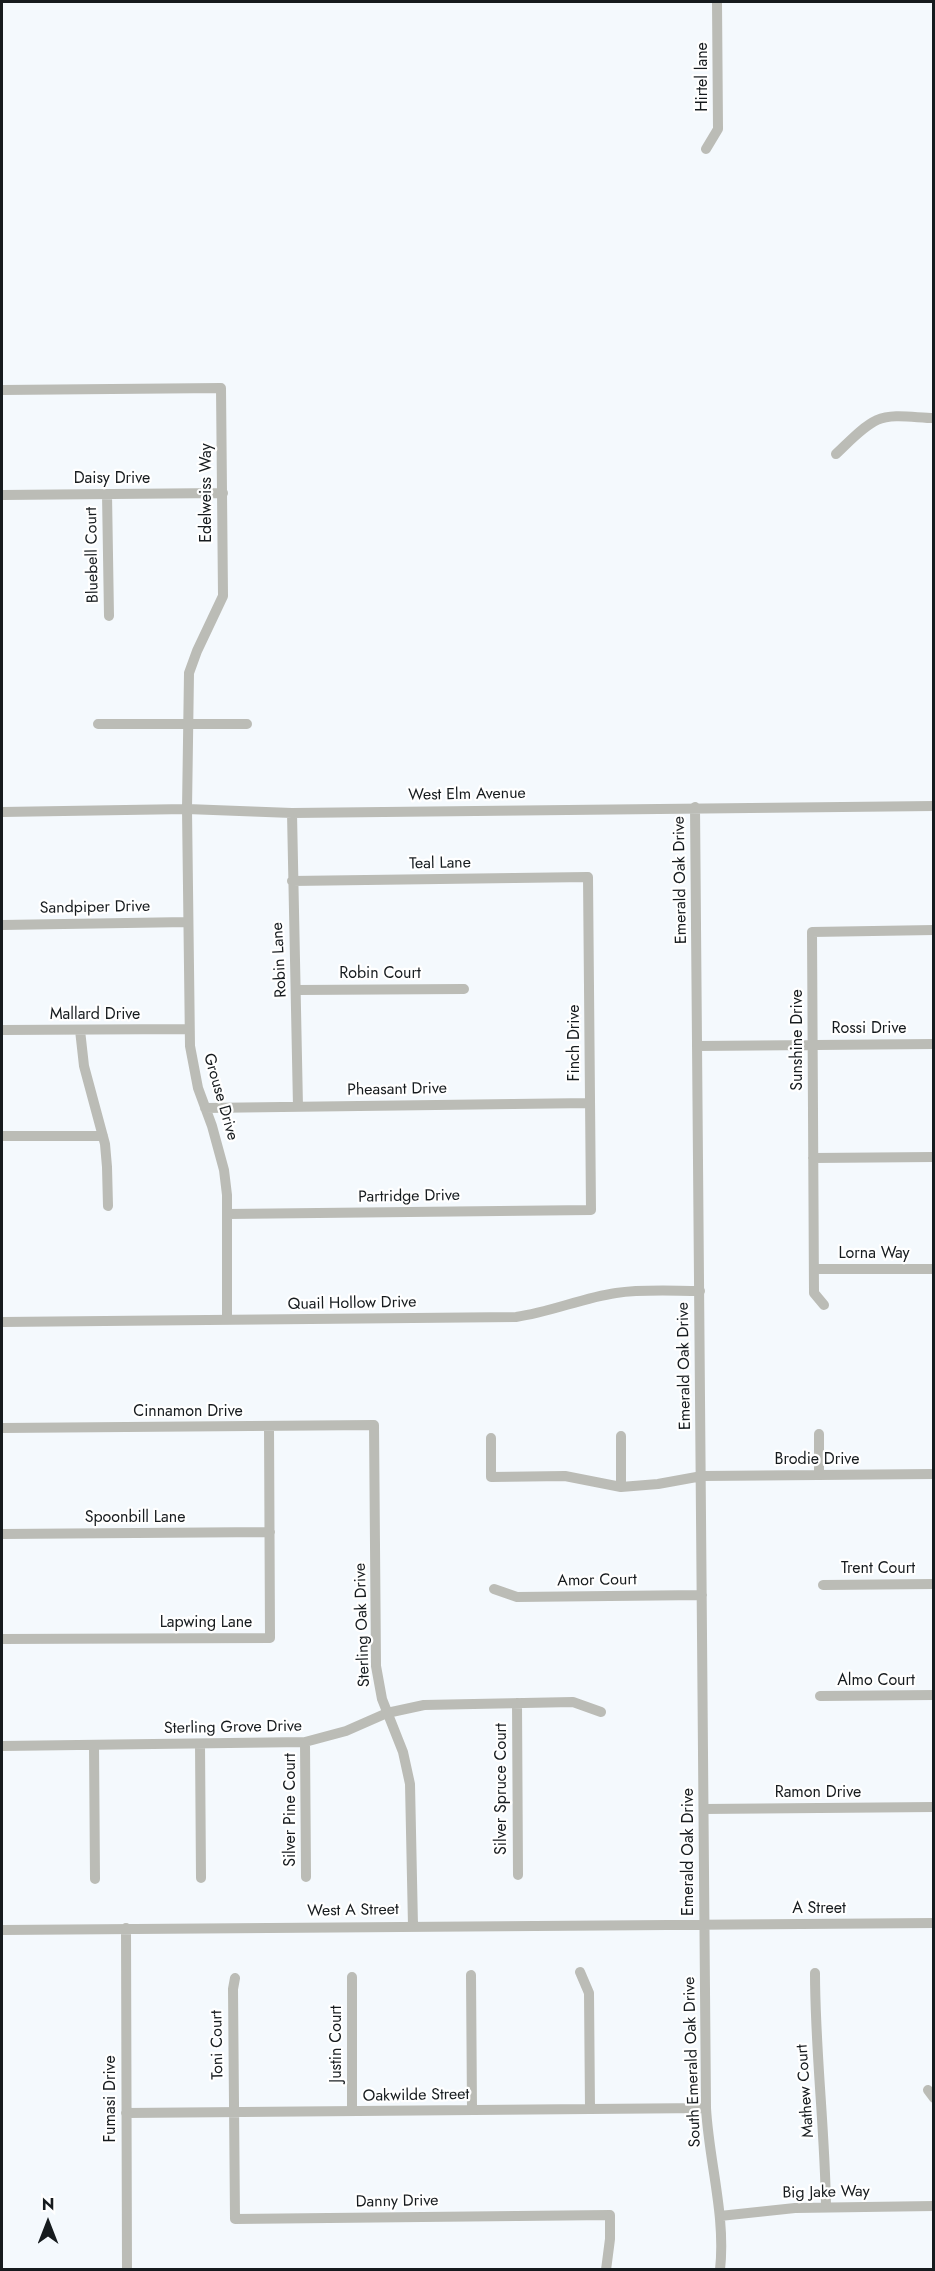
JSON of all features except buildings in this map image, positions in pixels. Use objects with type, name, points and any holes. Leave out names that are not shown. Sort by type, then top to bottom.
[{"type":"street","name":"Hirtel lane","points":[[706,149],[718,129],[717,2]]},
{"type":"street","name":"Edelweiss Way","points":[[2,390],[221,388],[223,596],[189,673],[187,809]]},
{"type":"street","points":[[836,454],[878,419],[887,417],[933,418]]},
{"type":"street","name":"Daisy Drive","points":[[2,495],[223,493]]},
{"type":"street","name":"Bluebell Court","points":[[107,494],[109,616]]},
{"type":"street","points":[[98,724],[247,724]]},
{"type":"street","name":"West Elm Avenue","points":[[2,812],[187,809],[292,813],[933,806]]},
{"type":"street","name":"Emerald Oak Drive","points":[[695,807],[705,1924]]},
{"type":"street","name":"Grouse Drive","points":[[187,809],[189,1029],[193,1065],[219,1146],[224,1170],[227,1214],[227,1320]]},
{"type":"street","name":"Robin Lane","points":[[292,813],[298,1107]]},
{"type":"street","name":"Teal Lane","points":[[292,881],[588,877]]},
{"type":"street","name":"Finch Drive","points":[[588,877],[591,1209]]},
{"type":"street","name":"Sandpiper Drive","points":[[2,925],[188,922]]},
{"type":"street","name":"Sunshine Drive","points":[[824,1305],[814,1293],[812,932],[933,930]]},
{"type":"street","name":"Robin Court","points":[[297,990],[464,989]]},
{"type":"street","name":"Mallard Drive","points":[[2,1030],[189,1029]]},
{"type":"street","points":[[80,1030],[84,1066],[103,1136],[108,1206]]},
{"type":"street","name":"Rossi Drive","points":[[697,1046],[933,1044]]},
{"type":"street","name":"Pheasant Drive","points":[[205,1108],[590,1103]]},
{"type":"street","points":[[2,1136],[103,1136]]},
{"type":"street","points":[[813,1158],[933,1157]]},
{"type":"street","name":"Partridge Drive","points":[[227,1214],[591,1209]]},
{"type":"street","name":"Lorna Way","points":[[814,1269],[933,1269]]},
{"type":"street","name":"Quail Hollow Drive","points":[[2,1322],[516,1317],[557,1309],[615,1293],[700,1291]]},
{"type":"street","name":"Cinnamon Drive","points":[[2,1428],[374,1425]]},
{"type":"street","name":"Sterling Oak Drive","points":[[374,1425],[376,1666],[378,1683],[403,1752],[410,1784],[413,1926]]},
{"type":"street","name":"Lapwing Lane","points":[[2,1640],[270,1638],[269,1426]]},
{"type":"street","points":[[819,1434],[819,1475]]},
{"type":"street","points":[[621,1436],[621,1487]]},
{"type":"street","name":"Brodie Drive","points":[[491,1438],[491,1477],[565,1476],[621,1487],[658,1484],[702,1476],[933,1474]]},
{"type":"street","name":"Spoonbill Lane","points":[[2,1534],[270,1532]]},
{"type":"street","name":"Trent Court","points":[[823,1585],[933,1584]]},
{"type":"street","name":"Amor Court","points":[[494,1589],[517,1597],[702,1594]]},
{"type":"street","name":"Almo Court","points":[[820,1696],[933,1695]]},
{"type":"street","name":"Sterling Grove Drive","points":[[2,1746],[305,1742],[346,1731],[387,1713],[424,1705],[573,1702],[601,1712]]},
{"type":"street","name":"Silver Spruce Court","points":[[517,1703],[518,1875]]},
{"type":"street","name":"Silver Pine Court","points":[[305,1742],[306,1877]]},
{"type":"street","points":[[200,1744],[201,1878]]},
{"type":"street","points":[[94,1745],[95,1879]]},
{"type":"street","name":"Ramon Drive","points":[[704,1809],[933,1807]]},
{"type":"street","name":"A Street","points":[[705,1924],[933,1923]]},
{"type":"street","name":"West A Street","points":[[2,1930],[705,1924]]},
{"type":"street","name":"South Emerald Oak Drive","points":[[705,1924],[707,2137],[722,2236],[720,2270]]},
{"type":"street","name":"Fumasi Drive","points":[[126,1928],[127,2270]]},
{"type":"street","points":[[580,1972],[589,1993],[590,2109]]},
{"type":"street","name":"Mathew Court","points":[[815,1973],[825,2143],[826,2207]]},
{"type":"street","points":[[471,1975],[472,2110]]},
{"type":"street","name":"Justin Court","points":[[352,1977],[352,2111]]},
{"type":"street","name":"Toni Court","points":[[234,2112],[233,1989],[235,1978]]},
{"type":"street","name":"Oakwilde Street","points":[[126,2113],[706,2108]]},
{"type":"street","name":"Danny Drive","points":[[234,2112],[235,2219],[610,2215],[606,2270]]},
{"type":"street","name":"Big Jake Way","points":[[720,2216],[761,2210],[933,2206]]}]
